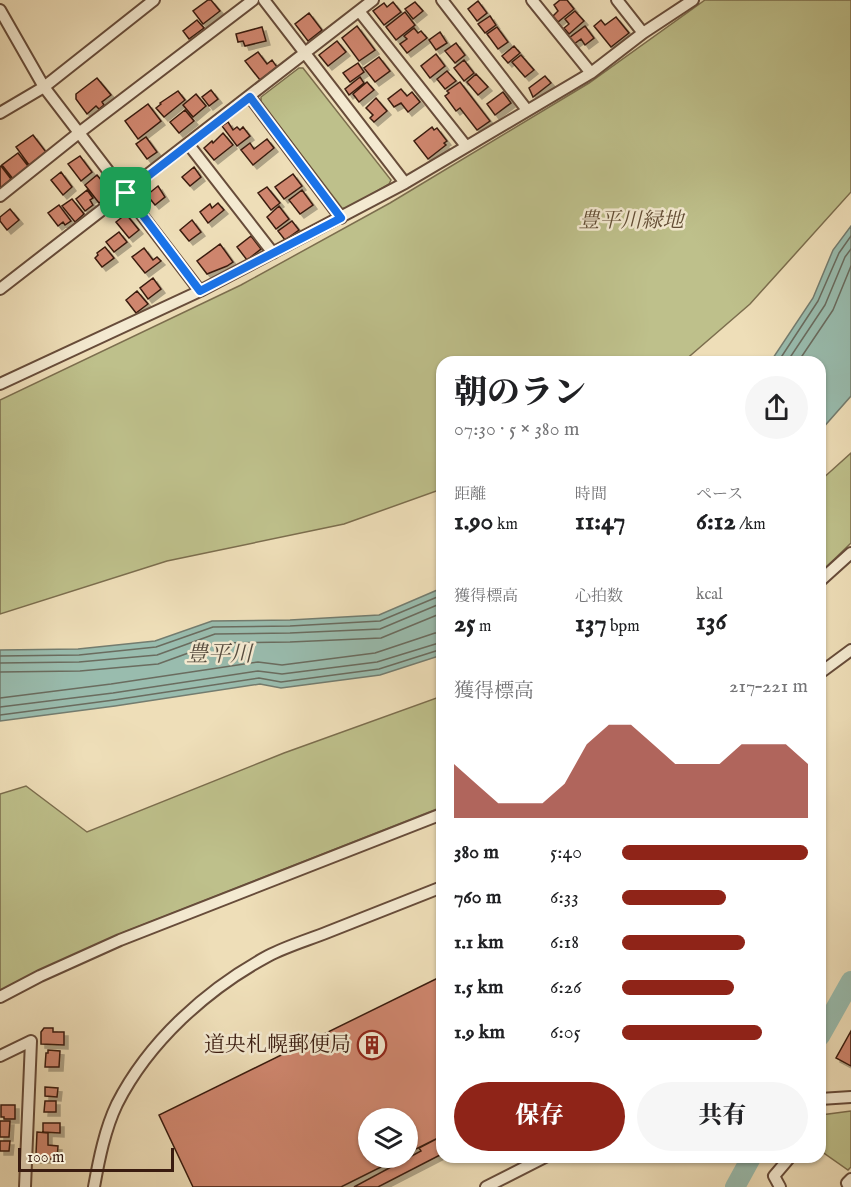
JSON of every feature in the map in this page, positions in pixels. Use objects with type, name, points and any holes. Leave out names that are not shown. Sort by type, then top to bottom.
[{"type":"street","points":[[0,113],[44,87],[154,0]]},
{"type":"street","points":[[0,196],[253,0]]},
{"type":"street","points":[[264,0],[405,183]]},
{"type":"street","points":[[0,290],[373,0]]},
{"type":"street","points":[[442,0],[527,110]]},
{"type":"street","points":[[532,0],[591,73]]},
{"type":"street","points":[[617,0],[643,33]]},
{"type":"street","points":[[0,384],[200,291],[405,183],[591,73],[643,33],[693,0]]},
{"type":"street","points":[[0,10],[44,87],[200,291]]},
{"type":"street","points":[[359,11],[466,146]]},
{"type":"street","points":[[250,97],[341,218]]},
{"type":"street","points":[[189,145],[273,253]]},
{"type":"street","points":[[826,576],[851,553]]},
{"type":"street","points":[[826,669],[851,650]]},
{"type":"street","points":[[0,997],[40,976],[120,940],[436,816]]},
{"type":"street","points":[[94,1187],[104,1140],[117,1104],[141,1065],[201,1001],[234,976],[271,954],[436,889]]},
{"type":"street","points":[[0,1056],[31,1041],[25,1187]]},
{"type":"street","points":[[826,1099],[851,1097]]},
{"type":"street","points":[[486,1187],[533,1163]]},
{"type":"street","points":[[780,1187],[774,1176],[785,1163]]},
{"type":"street","points":[[849,1187],[847,1183],[851,1179]]},
{"type":"green space","name":"豊平川緑地","points":[[705,0],[851,0],[851,192],[750,304],[690,356],[436,356],[436,491],[344,524],[167,561],[0,614],[0,400],[241,285],[390,203],[589,83]]},
{"type":"green space","points":[[299,68],[303,68],[391,180],[389,184],[347,209],[342,208],[261,102],[261,97]]},
{"type":"green space","points":[[851,453],[851,543],[826,567],[826,476]]},
{"type":"green space","points":[[436,698],[436,809],[122,933],[0,991],[0,794],[26,786],[87,832],[284,753]]},
{"type":"green space","points":[[851,1111],[851,1167],[848,1170],[826,1155],[826,1114]]},
{"type":"water","points":[[851,226],[851,396],[826,424],[826,356],[774,356],[813,298],[833,250]]},
{"type":"water","name":"豊平川","points":[[436,591],[436,657],[380,675],[281,688],[260,684],[0,721],[0,650],[78,649],[155,641],[212,621],[290,620],[379,615]]},
{"type":"building","points":[[211,0],[220,11],[203,24],[193,11]]},
{"type":"building","points":[[560,0],[567,0],[574,9],[558,22],[553,16],[558,11],[554,5]]},
{"type":"building","points":[[478,1],[487,13],[477,21],[468,9]]},
{"type":"building","points":[[393,2],[401,12],[384,25],[373,11],[384,3],[387,7]]},
{"type":"building","points":[[415,2],[423,11],[413,19],[405,9]]},
{"type":"building","points":[[575,11],[584,21],[569,34],[564,28],[569,24],[565,19]]},
{"type":"building","points":[[405,12],[415,25],[396,40],[386,27]]},
{"type":"building","points":[[309,13],[322,30],[308,41],[295,24]]},
{"type":"building","points":[[490,16],[496,25],[485,33],[478,24]]},
{"type":"building","points":[[616,17],[629,33],[611,47],[594,26],[601,20],[605,25]]},
{"type":"building","points":[[197,20],[204,28],[189,39],[183,31]]},
{"type":"building","points":[[357,26],[375,50],[359,61],[342,38]]},
{"type":"building","points":[[585,26],[594,38],[585,45],[581,39],[574,44],[569,38]]},
{"type":"building","points":[[262,27],[266,41],[245,46],[243,41],[238,42],[236,34]]},
{"type":"building","points":[[497,27],[508,42],[498,49],[487,34]]},
{"type":"building","points":[[414,28],[418,33],[421,31],[427,38],[407,53],[400,44],[407,39],[404,36]]},
{"type":"building","points":[[440,32],[447,43],[436,50],[429,40]]},
{"type":"building","points":[[337,41],[346,52],[328,66],[319,55]]},
{"type":"building","points":[[456,43],[465,55],[455,63],[445,51]]},
{"type":"building","points":[[514,46],[520,53],[508,63],[502,56]]},
{"type":"building","points":[[258,52],[267,64],[272,60],[277,67],[260,80],[245,61]]},
{"type":"building","points":[[436,54],[445,66],[430,78],[421,66]]},
{"type":"building","points":[[521,55],[534,70],[525,77],[512,62]]},
{"type":"building","points":[[379,57],[390,71],[375,82],[364,68]]},
{"type":"building","points":[[464,60],[474,73],[464,81],[454,68]]},
{"type":"building","points":[[358,63],[364,72],[350,82],[343,73]]},
{"type":"building","points":[[447,71],[456,81],[445,89],[437,79]]},
{"type":"building","points":[[476,74],[488,87],[478,95],[467,82]]},
{"type":"building","points":[[545,76],[551,83],[533,97],[529,88]]},
{"type":"building","points":[[360,77],[364,83],[349,95],[345,89]]},
{"type":"building","points":[[97,78],[111,95],[102,102],[104,105],[99,109],[96,106],[87,114],[76,99],[76,94]]},
{"type":"building","points":[[367,82],[374,90],[359,102],[353,94]]},
{"type":"building","points":[[460,82],[490,121],[477,130],[460,108],[456,111],[445,96],[449,93],[447,91]]},
{"type":"building","points":[[401,89],[407,96],[412,92],[420,102],[408,112],[401,103],[394,107],[388,99]]},
{"type":"building","points":[[211,90],[218,99],[209,106],[202,97]]},
{"type":"building","points":[[178,91],[185,100],[164,117],[156,108]]},
{"type":"building","points":[[503,92],[511,103],[495,115],[487,104]]},
{"type":"building","points":[[196,94],[206,106],[193,117],[183,105]]},
{"type":"building","points":[[376,98],[387,111],[374,122],[370,118],[373,115],[366,108]]},
{"type":"building","points":[[148,104],[161,121],[138,139],[125,121]]},
{"type":"building","points":[[185,110],[194,121],[179,133],[170,122]]},
{"type":"building","points":[[228,122],[233,130],[237,127],[240,130],[243,127],[250,136],[237,146],[222,126]]},
{"type":"building","points":[[432,127],[434,130],[437,128],[447,141],[444,143],[446,145],[428,159],[414,141]]},
{"type":"building","points":[[223,133],[233,145],[214,160],[204,148]]},
{"type":"building","points":[[33,135],[46,152],[29,165],[16,147]]},
{"type":"building","points":[[146,137],[157,152],[147,159],[136,144]]},
{"type":"building","points":[[267,139],[274,148],[253,165],[241,150],[250,143],[254,149]]},
{"type":"building","points":[[18,153],[28,166],[13,179],[2,165]]},
{"type":"building","points":[[80,156],[92,172],[81,181],[68,164]]},
{"type":"building","points":[[0,167],[11,179],[0,188]]},
{"type":"building","points":[[194,167],[201,177],[190,186],[182,177]]},
{"type":"building","points":[[61,172],[72,187],[63,195],[51,180]]},
{"type":"building","points":[[293,174],[302,186],[284,199],[275,187]]},
{"type":"building","points":[[97,175],[112,193],[99,203],[85,185]]},
{"type":"building","points":[[158,186],[165,197],[155,205],[147,195]]},
{"type":"building","points":[[267,187],[280,203],[271,210],[258,193]]},
{"type":"building","points":[[87,190],[93,198],[90,200],[93,205],[85,211],[76,199]]},
{"type":"building","points":[[302,190],[313,205],[300,214],[289,200]]},
{"type":"building","points":[[72,199],[84,214],[75,222],[62,206]]},
{"type":"building","points":[[218,203],[224,210],[208,223],[200,212],[210,204],[212,208]]},
{"type":"building","points":[[59,205],[71,221],[65,225],[63,222],[58,226],[48,213]]},
{"type":"building","points":[[279,206],[289,219],[276,229],[267,217]]},
{"type":"building","points":[[10,209],[19,220],[7,230],[0,221],[0,217]]},
{"type":"building","points":[[126,214],[139,230],[129,238],[116,222]]},
{"type":"building","points":[[192,220],[201,232],[189,241],[180,230]]},
{"type":"building","points":[[292,221],[299,230],[285,240],[278,231]]},
{"type":"building","points":[[119,232],[127,242],[114,252],[106,242]]},
{"type":"building","points":[[251,236],[261,249],[247,260],[237,247]]},
{"type":"building","points":[[220,244],[233,262],[207,274],[197,261]]},
{"type":"building","points":[[105,247],[114,258],[102,267],[95,258],[97,253]]},
{"type":"building","points":[[144,248],[153,260],[157,257],[161,261],[145,273],[132,257]]},
{"type":"building","points":[[153,278],[161,289],[148,299],[140,288]]},
{"type":"building","points":[[137,291],[148,304],[136,313],[126,300]]},
{"type":"building","name":"道央札幌郵便局","points":[[436,979],[436,1139],[418,1148],[418,1108],[358,1108],[358,1168],[379,1168],[341,1187],[193,1187],[159,1115]]},
{"type":"building","points":[[44,1028],[53,1028],[53,1032],[64,1032],[64,1045],[41,1044],[41,1032]]},
{"type":"building","points":[[851,1031],[851,1066],[836,1058]]},
{"type":"building","points":[[48,1050],[60,1051],[59,1067],[45,1067]]},
{"type":"building","points":[[45,1087],[58,1088],[57,1097],[45,1096]]},
{"type":"building","points":[[45,1101],[56,1101],[56,1112],[44,1112]]},
{"type":"building","points":[[1,1105],[15,1105],[15,1119],[1,1117]]},
{"type":"building","points":[[0,1121],[10,1121],[9,1137],[0,1137]]},
{"type":"building","points":[[43,1123],[60,1123],[60,1133],[43,1132]]},
{"type":"building","points":[[37,1132],[48,1133],[48,1145],[58,1146],[57,1159],[34,1159]]},
{"type":"building","points":[[436,1139],[436,1157],[418,1166],[418,1153],[421,1151],[419,1148]]},
{"type":"building","points":[[0,1141],[10,1141],[9,1151],[0,1151]]},
{"type":"building","points":[[389,1168],[415,1168],[378,1187],[354,1187]]},
{"type":"waterway","points":[[826,1025],[851,981]]},
{"type":"waterway","points":[[735,1187],[748,1163]]},
{"type":"place","name":"道央札幌郵便局","points":[[372,1045]]},
{"type":"route","points":[[250,97],[341,218],[200,291],[126,193],[250,97]]}]
